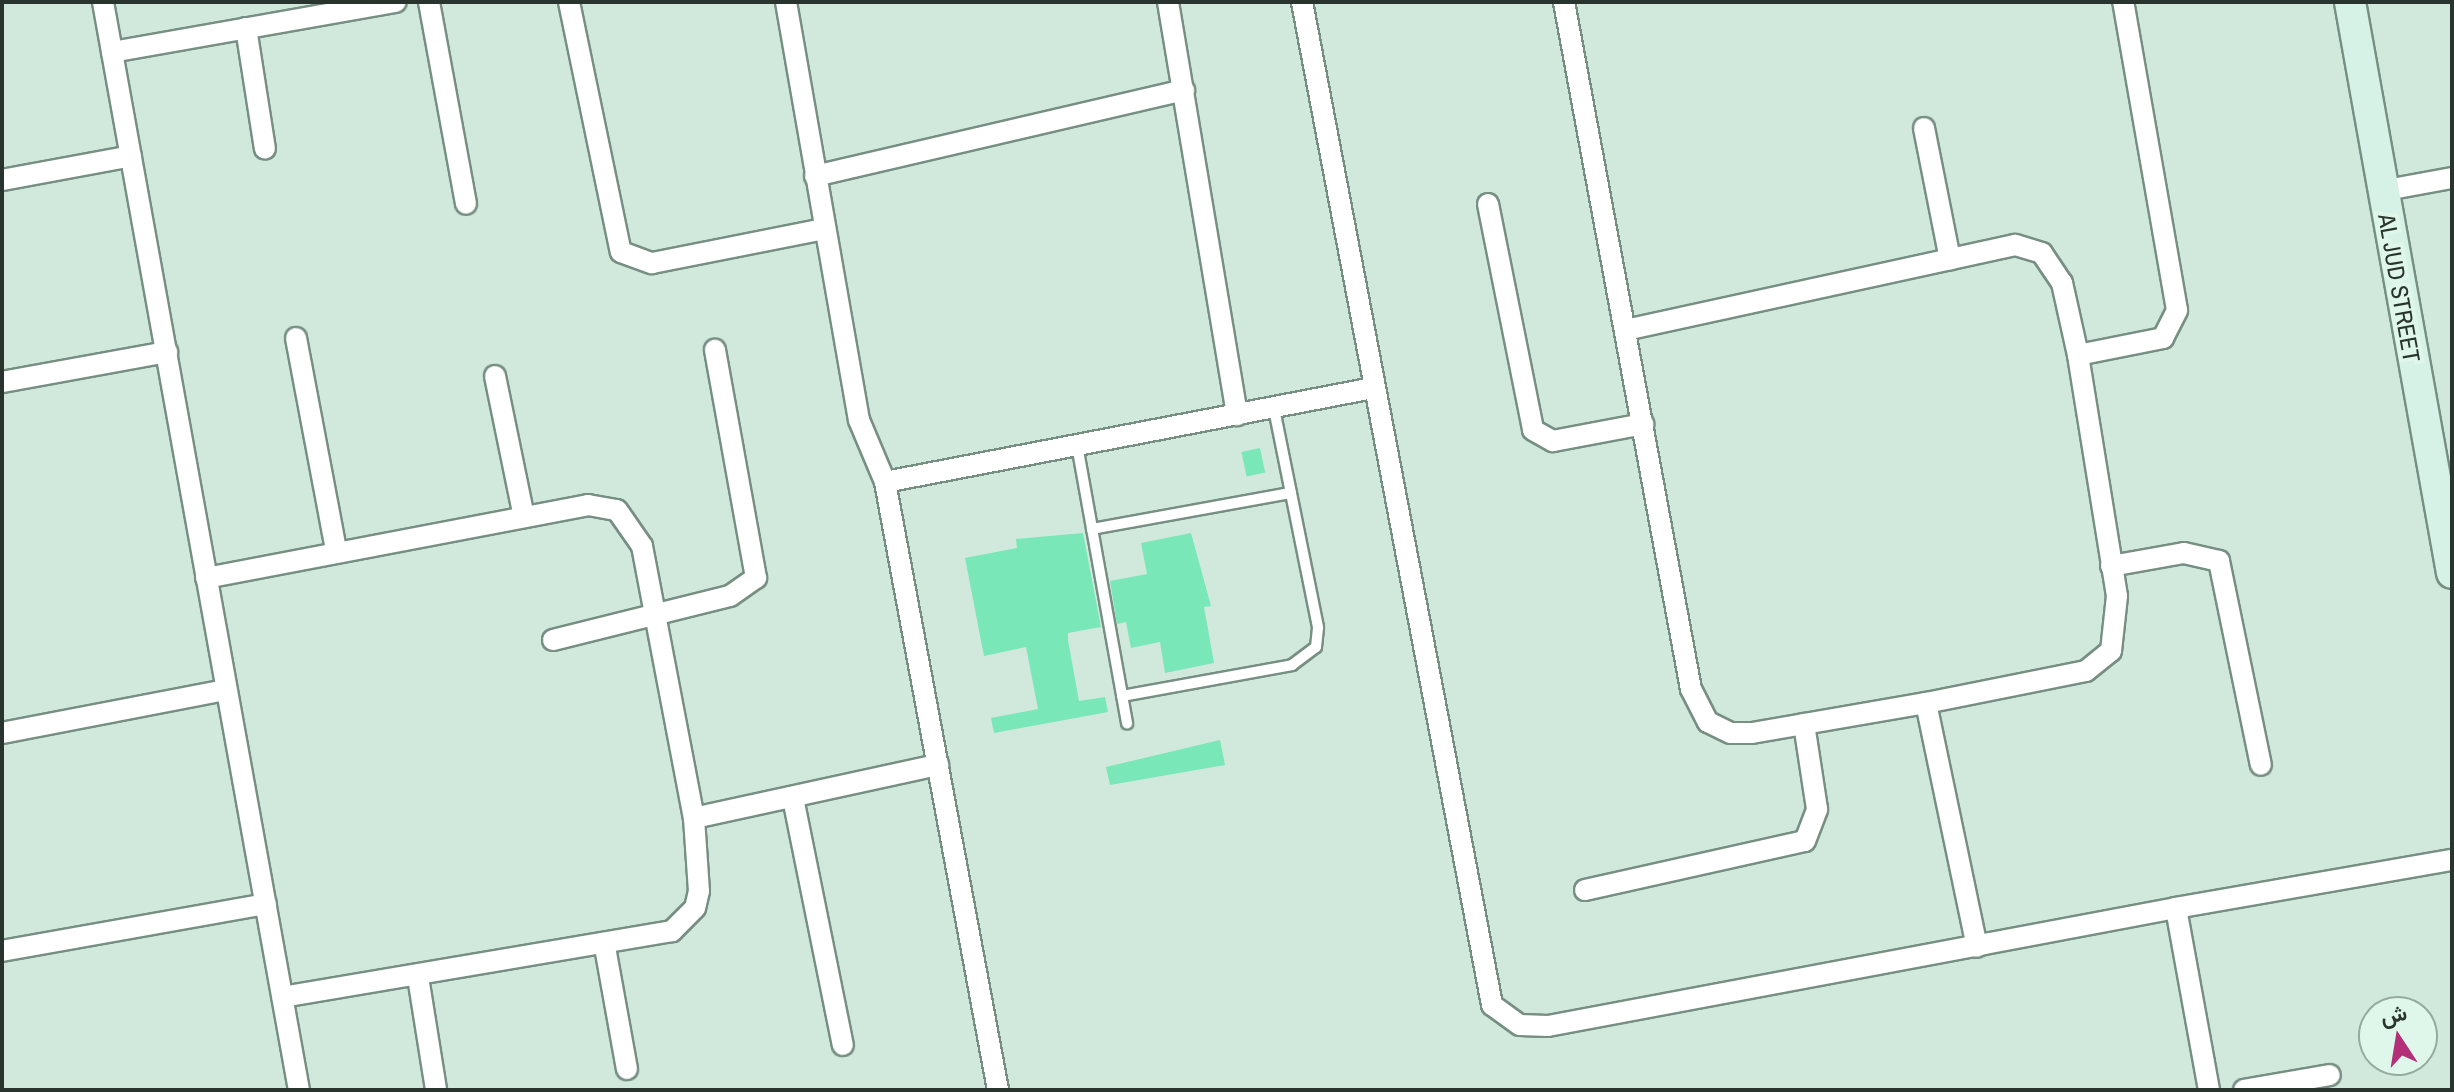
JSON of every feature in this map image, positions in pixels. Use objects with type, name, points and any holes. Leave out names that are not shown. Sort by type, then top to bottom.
[{"type":"main road","points":[[2332,2],[2342,59],[2368,119]]},
{"type":"main road","name":"AL JUD STREET","points":[[2350,2],[2381,191],[2442,462],[2452,573]]},
{"type":"street","points":[[103,2],[299,1090]]},
{"type":"street","points":[[112,52],[396,2]]},
{"type":"street","points":[[429,2],[466,204]]},
{"type":"street","points":[[569,2],[621,252],[652,263],[824,229]]},
{"type":"street","points":[[786,2],[859,420],[885,482],[998,1090]]},
{"type":"street","points":[[1168,2],[1237,415]]},
{"type":"street","points":[[1302,2],[1483,973],[1504,1017],[1548,1026],[2176,908],[2452,860]]},
{"type":"street","points":[[1564,2],[1696,707],[1731,733],[1926,703],[2101,664],[2116,636],[2111,566],[2078,355],[2062,283],[2042,253],[2015,245],[1626,330]]},
{"type":"street","points":[[2078,355],[2163,338],[2177,310],[2123,2]]},
{"type":"street","points":[[246,28],[265,149]]},
{"type":"street","points":[[815,176],[1184,90]]},
{"type":"street","points":[[1924,128],[1950,259]]},
{"type":"street","points":[[2,180],[131,156]]},
{"type":"street","points":[[2381,191],[2452,178]]},
{"type":"street","points":[[1488,204],[1533,430],[1553,441],[1643,424]]},
{"type":"street","points":[[296,338],[336,550]]},
{"type":"street","points":[[553,640],[742,592],[756,578],[715,350]]},
{"type":"street","points":[[2,382],[167,352]]},
{"type":"street","points":[[495,376],[524,517]]},
{"type":"street","points":[[885,482],[1374,388]]},
{"type":"street","points":[[206,578],[336,550],[588,505],[617,510],[642,546],[694,818],[701,869],[695,908],[672,931],[605,947],[283,997]]},
{"type":"street","points":[[2111,566],[2184,553],[2219,561],[2261,765]]},
{"type":"street","points":[[2,733],[226,690]]},
{"type":"street","points":[[1926,703],[1977,947]]},
{"type":"street","points":[[1585,890],[1805,841],[1817,809],[1804,724]]},
{"type":"street","points":[[694,818],[938,765]]},
{"type":"street","points":[[793,798],[843,1045]]},
{"type":"street","points":[[2,951],[266,904]]},
{"type":"street","points":[[2176,908],[2209,1090]]},
{"type":"street","points":[[605,947],[627,1069]]},
{"type":"street","points":[[418,977],[436,1090]]},
{"type":"street","points":[[2244,1090],[2330,1075]]},
{"type":"lane","points":[[1122,696],[1310,655],[1318,627],[1274,408]]},
{"type":"lane","points":[[1077,445],[1127,724]]},
{"type":"lane","points":[[1092,529],[1291,493]]},
{"type":"building","points":[[1260,448],[1265,472],[1247,476],[1241,452]]},
{"type":"building","points":[[1083,533],[1101,627],[1068,633],[1068,640],[1079,701],[1105,697],[1108,712],[994,733],[991,718],[1038,709],[1026,647],[984,656],[965,558],[1017,548],[1016,539]]},
{"type":"building","points":[[1191,533],[1211,606],[1204,607],[1214,663],[1165,673],[1160,642],[1131,648],[1126,622],[1117,624],[1110,581],[1147,574],[1141,543]]},
{"type":"building","points":[[1220,740],[1225,765],[1110,785],[1106,767]]}]
